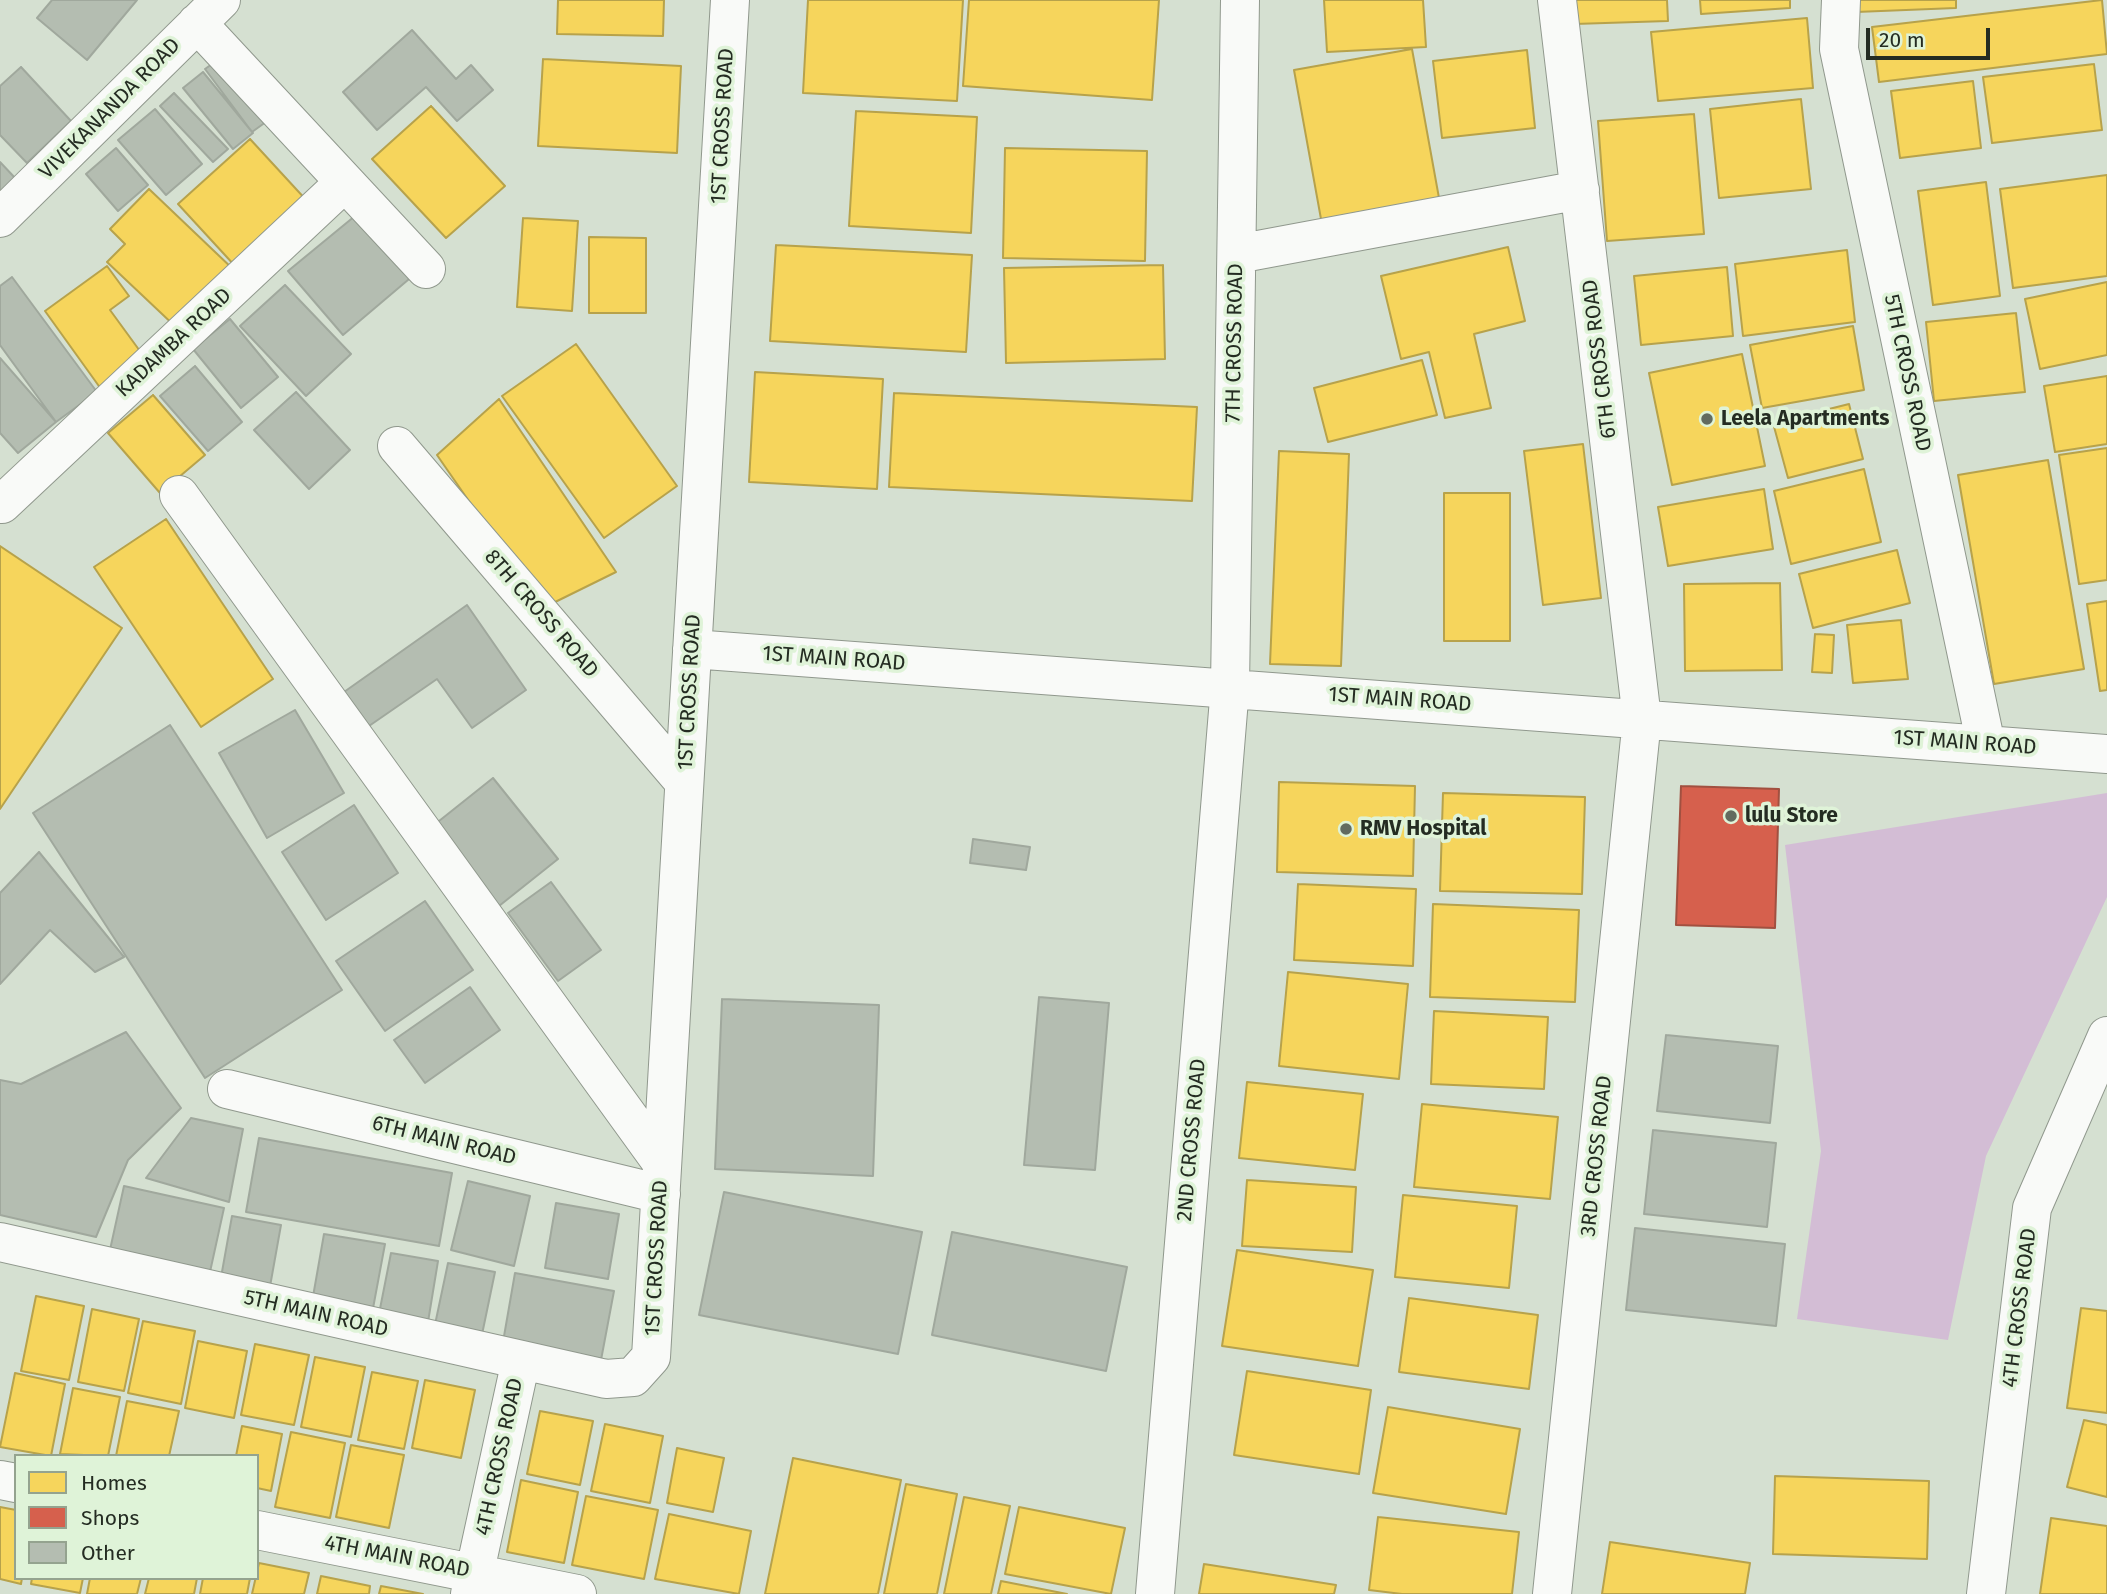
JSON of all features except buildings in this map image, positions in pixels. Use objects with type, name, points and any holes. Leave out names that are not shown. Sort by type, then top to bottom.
[{"type":"street","name":"1ST CROSS ROAD","points":[[633,1377],[651,1357],[730,0]]},
{"type":"street","name":"7TH CROSS ROAD","points":[[1230,687],[1240,0]]},
{"type":"street","name":"6TH CROSS ROAD","points":[[1557,0],[1642,719]]},
{"type":"street","name":"5TH CROSS ROAD","points":[[1841,0],[1839,49],[1986,745]]},
{"type":"street","points":[[209,11],[345,182],[426,269]]},
{"type":"street","name":"VIVEKANANDA ROAD","points":[[0,218],[209,11]]},
{"type":"street","name":"KADAMBA ROAD","points":[[2,504],[345,182]]},
{"type":"street","points":[[1237,254],[1580,190]]},
{"type":"street","name":"8TH CROSS ROAD","points":[[397,446],[684,782]]},
{"type":"street","points":[[179,495],[662,1178]]},
{"type":"street","name":"1ST MAIN ROAD","points":[[692,649],[2107,754]]},
{"type":"street","name":"2ND CROSS ROAD","points":[[1155,1594],[1230,687]]},
{"type":"street","name":"3RD CROSS ROAD","points":[[1552,1594],[1642,719]]},
{"type":"street","name":"4TH CROSS ROAD","points":[[1986,1594],[2032,1208],[2107,1036]]},
{"type":"street","name":"6TH MAIN ROAD","points":[[227,1088],[662,1178]]},
{"type":"street","name":"5TH MAIN ROAD","points":[[0,1242],[606,1379],[633,1377]]},
{"type":"street","name":"4TH CROSS ROAD","points":[[473,1583],[521,1360]]},
{"type":"street","name":"4TH MAIN ROAD","points":[[259,1530],[473,1583],[577,1594]]},
{"type":"shaded area","points":[[2107,793],[2107,897],[1986,1156],[1948,1340],[1797,1319],[1821,1151],[1785,845]]},
{"type":"place","name":"Leela Apartments","points":[[1707,419]]},
{"type":"place","name":"lulu Store","points":[[1731,816]]},
{"type":"place","name":"RMV Hospital","points":[[1346,829]]}]
